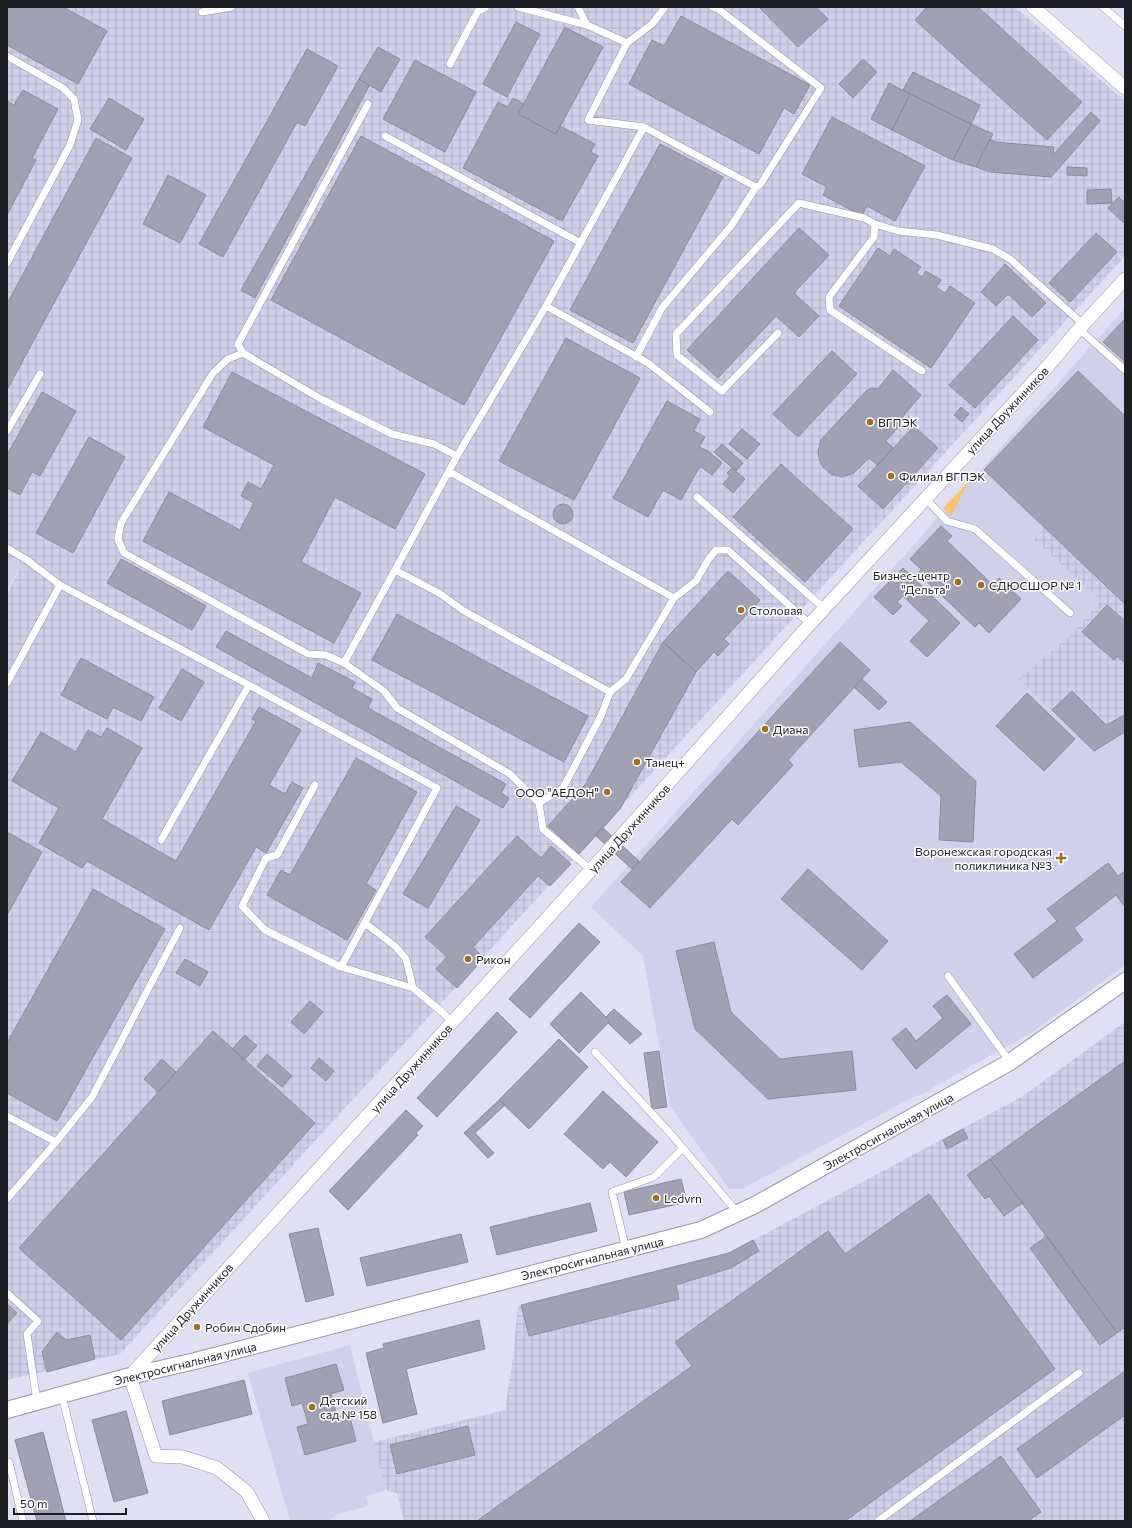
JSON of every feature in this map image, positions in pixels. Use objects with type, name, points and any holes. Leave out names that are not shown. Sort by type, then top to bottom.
[{"type":"street","points":[[1033,7],[1125,88]]},
{"type":"street","name":"улица Дружинников","points":[[130,1376],[453,1023],[810,624],[1048,366],[1081,326],[1125,279]]},
{"type":"street","name":"Электросигнальная улица","points":[[7,1410],[130,1376],[195,1361],[701,1230],[755,1205],[1010,1062],[1125,981]]},
{"type":"street","points":[[130,1376],[156,1456],[183,1457],[217,1468],[247,1492],[264,1521]]},
{"type":"lane","points":[[202,12],[232,7]]},
{"type":"lane","points":[[450,64],[478,11],[486,7]]},
{"type":"lane","points":[[518,7],[587,25],[628,43]]},
{"type":"lane","points":[[578,7],[587,25]]},
{"type":"lane","points":[[665,7],[652,24],[628,43],[588,120],[644,127],[756,187]]},
{"type":"lane","points":[[636,357],[662,308],[731,226],[756,187],[760,185],[821,88],[718,9],[712,7]]},
{"type":"lane","points":[[1104,7],[1125,26]]},
{"type":"lane","points":[[7,56],[63,88],[74,99],[78,120],[70,145],[7,263]]},
{"type":"lane","points":[[368,104],[238,344],[243,353],[321,399],[392,434],[434,444],[457,456]]},
{"type":"lane","points":[[344,663],[450,472],[457,456],[546,306],[644,127]]},
{"type":"lane","points":[[385,136],[581,243]]},
{"type":"lane","points":[[778,333],[722,392],[678,355],[676,334],[799,203],[864,218],[875,224],[898,231],[937,235],[993,249],[1010,259],[1125,370]]},
{"type":"lane","points":[[875,224],[874,237],[829,297],[830,310],[922,371]]},
{"type":"lane","points":[[546,306],[648,363],[710,412]]},
{"type":"lane","points":[[243,353],[228,359],[213,373],[121,523],[118,539],[124,553],[308,654],[326,655],[344,663],[384,691],[397,708],[510,774],[539,803],[543,829],[591,870]]},
{"type":"lane","points":[[7,431],[40,374]]},
{"type":"lane","points":[[450,472],[674,598]]},
{"type":"lane","points":[[697,497],[825,609]]},
{"type":"lane","points":[[926,499],[947,520],[975,529],[1070,613]]},
{"type":"lane","points":[[7,548],[27,560],[60,585],[249,685],[437,788],[342,966]]},
{"type":"lane","points":[[539,803],[563,788],[601,716],[610,692],[626,679],[674,598],[696,581],[708,560],[716,550],[728,550],[810,624]]},
{"type":"lane","points":[[395,570],[439,593],[464,611],[610,692]]},
{"type":"lane","points":[[7,683],[60,585]]},
{"type":"lane","points":[[768,594],[775,592]]},
{"type":"lane","points":[[161,840],[249,685]]},
{"type":"lane","points":[[315,785],[277,855],[266,858],[242,906],[265,930],[342,966],[413,988],[453,1023]]},
{"type":"lane","points":[[365,923],[396,948],[406,959],[413,988]]},
{"type":"lane","points":[[7,1199],[92,1097],[180,928]]},
{"type":"lane","points":[[948,976],[1010,1062]]},
{"type":"lane","points":[[595,1052],[683,1148],[738,1213]]},
{"type":"lane","points":[[7,1116],[56,1142]]},
{"type":"lane","points":[[626,1249],[612,1192],[654,1177],[683,1148]]},
{"type":"lane","points":[[7,1293],[38,1322],[27,1334],[37,1402]]},
{"type":"lane","points":[[878,1521],[1080,1373]]},
{"type":"lane","points":[[62,1396],[93,1521]]},
{"type":"lane","points":[[9,1462],[23,1521]]},
{"type":"shaded area","points":[[7,7],[1015,7],[1125,101],[1125,256],[120,1354],[7,1380],[7,594],[22,565],[7,556]]},
{"type":"shaded area","points":[[1125,308],[1125,965],[1034,1031],[918,1096],[917,1095],[742,1189],[729,1189],[670,1106],[643,956],[591,907],[970,480],[972,480]]},
{"type":"shaded area","points":[[1125,441],[1125,732],[1094,751],[1019,679],[1064,640],[1066,641],[1101,600],[1034,540],[1044,525]]},
{"type":"shaded area","points":[[970,480],[951,516],[943,508]]},
{"type":"shaded area","points":[[7,556],[22,565],[7,591]]},
{"type":"shaded area","points":[[1125,1022],[1125,1521],[404,1521],[397,1493],[386,1490],[374,1442],[505,1410],[513,1357],[518,1306],[729,1253],[1023,1096]]},
{"type":"shaded area","name":"Детский сад № 158","points":[[350,1345],[386,1490],[366,1496],[368,1506],[336,1515],[329,1521],[290,1521],[248,1373]]},
{"type":"building","points":[[7,7],[63,7],[107,31],[78,84],[7,45]]},
{"type":"building","points":[[759,7],[816,7],[828,19],[798,47]]},
{"type":"building","points":[[927,7],[978,7],[1082,102],[1047,140],[915,20]]},
{"type":"building","points":[[681,16],[810,85],[794,114],[784,108],[759,154],[629,84],[652,40],[664,46]]},
{"type":"building","points":[[516,22],[540,34],[507,97],[483,84]]},
{"type":"building","points":[[565,27],[603,47],[556,134],[518,114]]},
{"type":"building","points":[[378,47],[400,59],[381,92],[359,79]]},
{"type":"building","points":[[307,49],[338,66],[305,126],[297,122],[223,257],[199,244]]},
{"type":"building","points":[[863,59],[877,72],[853,98],[839,84]]},
{"type":"building","points":[[415,60],[476,92],[445,152],[383,119]]},
{"type":"building","points":[[913,72],[980,105],[971,124],[903,90]]},
{"type":"building","points":[[359,79],[369,86],[255,298],[241,290]]},
{"type":"building","points":[[889,83],[910,94],[892,130],[871,119]]},
{"type":"building","points":[[23,90],[58,109],[32,158],[36,160],[7,215],[7,101],[14,105]]},
{"type":"building","points":[[910,94],[971,124],[953,160],[892,130]]},
{"type":"building","points":[[109,98],[144,119],[126,150],[90,129]]},
{"type":"building","points":[[513,98],[524,104],[518,114],[556,134],[560,126],[595,144],[591,152],[598,156],[562,221],[463,168],[498,102],[508,107]]},
{"type":"building","points":[[1091,112],[1100,121],[1051,177],[990,172],[976,167],[990,139],[995,142],[1054,147],[1053,155]]},
{"type":"building","points":[[832,117],[925,166],[895,221],[867,206],[862,216],[823,195],[827,187],[802,174]]},
{"type":"building","points":[[971,124],[993,134],[976,167],[953,160]]},
{"type":"building","points":[[361,136],[554,241],[464,405],[271,300]]},
{"type":"building","points":[[96,138],[132,158],[7,390],[7,304]]},
{"type":"building","points":[[660,144],[723,177],[633,343],[570,310]]},
{"type":"building","points":[[1067,167],[1087,168],[1087,176],[1067,175]]},
{"type":"building","points":[[168,175],[206,195],[180,243],[143,224]]},
{"type":"building","points":[[1111,189],[1112,203],[1087,204],[1087,190]]},
{"type":"building","points":[[1119,197],[1125,203],[1125,224],[1108,208]]},
{"type":"building","points":[[799,228],[829,255],[794,293],[819,316],[799,337],[776,316],[718,378],[687,350]]},
{"type":"building","points":[[1096,233],[1117,252],[1070,302],[1049,283]]},
{"type":"building","points":[[878,248],[890,256],[894,249],[921,267],[916,273],[922,277],[926,271],[941,280],[936,287],[945,293],[950,286],[975,303],[931,368],[839,306]]},
{"type":"building","points":[[1005,264],[1046,303],[1032,317],[1008,294],[996,306],[981,292]]},
{"type":"building","points":[[1013,316],[1038,340],[975,408],[949,385]]},
{"type":"building","points":[[1125,319],[1125,360],[1124,361],[1103,342]]},
{"type":"building","points":[[566,338],[640,378],[574,500],[499,461]]},
{"type":"building","points":[[832,351],[857,374],[798,437],[773,414]]},
{"type":"building","name":"ВГПЭК","points":[[893,370],[921,395],[904,415],[900,425],[886,441],[893,448],[878,465],[869,458],[854,473],[842,477],[831,474],[823,467],[819,459],[818,451],[821,440],[866,391],[872,388],[878,389]]},
{"type":"building","points":[[1078,371],[1125,416],[1125,604],[984,470]]},
{"type":"building","points":[[232,372],[425,474],[395,529],[335,497],[301,562],[361,593],[334,643],[143,541],[169,492],[240,530],[254,503],[241,496],[248,482],[261,489],[274,465],[203,427]]},
{"type":"building","points":[[42,392],[76,411],[40,476],[32,472],[20,495],[7,488],[7,455]]},
{"type":"building","points":[[667,401],[700,419],[694,431],[705,437],[699,447],[708,451],[722,463],[712,475],[700,466],[681,500],[663,490],[648,517],[613,498]]},
{"type":"building","points":[[961,407],[969,414],[962,422],[954,415]]},
{"type":"building","name":"Филиал ВГПЭК","points":[[914,426],[938,448],[883,509],[858,486]]},
{"type":"building","points":[[742,429],[760,444],[747,459],[729,444]]},
{"type":"building","points":[[89,437],[125,457],[73,553],[36,533]]},
{"type":"building","points":[[722,444],[743,463],[736,471],[714,452]]},
{"type":"building","points":[[781,464],[853,529],[805,582],[733,517]]},
{"type":"building","points":[[732,468],[745,479],[733,493],[723,484],[730,476],[727,473]]},
{"type":"building","points":[[559,504],[567,504],[573,510],[573,518],[567,524],[559,524],[553,518],[553,510]]},
{"type":"building","name":"Бизнес-центр \"Дельта\"","points":[[941,526],[952,536],[947,541],[993,585],[999,578],[1021,599],[989,633],[979,623],[975,627],[918,573],[921,569],[910,559]]},
{"type":"building","points":[[121,559],[206,606],[192,630],[107,583]]},
{"type":"building","points":[[903,568],[960,623],[927,657],[910,641],[929,621],[903,596],[897,602],[902,606],[893,615],[874,597]]},
{"type":"building","points":[[728,571],[760,600],[724,639],[729,644],[718,656],[714,652],[696,672],[663,642]]},
{"type":"building","points":[[1107,605],[1125,621],[1125,663],[1117,656],[1114,660],[1082,632]]},
{"type":"building","points":[[397,614],[588,716],[564,762],[372,660]]},
{"type":"building","points":[[226,631],[312,678],[318,663],[355,682],[352,688],[372,699],[368,708],[506,784],[501,793],[509,798],[503,808],[216,647]]},
{"type":"building","points":[[663,642],[696,672],[620,809],[579,854],[548,826],[585,785]]},
{"type":"building","points":[[840,642],[870,670],[788,760],[793,765],[738,825],[732,819],[650,908],[621,882]]},
{"type":"building","points":[[81,658],[154,697],[141,721],[113,707],[107,719],[61,695]]},
{"type":"building","points":[[182,669],[204,682],[181,721],[159,708]]},
{"type":"building","points":[[862,679],[887,702],[879,710],[854,687]]},
{"type":"building","points":[[1072,691],[1106,725],[1125,715],[1125,732],[1094,751],[1052,710]]},
{"type":"building","points":[[1027,693],[1075,739],[1044,771],[996,726]]},
{"type":"building","points":[[259,707],[301,730],[269,785],[285,794],[292,782],[303,788],[266,853],[256,847],[209,930],[87,861],[82,868],[39,843],[59,808],[12,781],[41,732],[76,752],[88,730],[101,737],[107,728],[142,748],[102,819],[176,861],[256,721],[252,719]]},
{"type":"building","points":[[910,722],[976,781],[973,842],[939,840],[941,796],[901,762],[859,767],[854,730]]},
{"type":"building","points":[[356,758],[417,792],[366,884],[376,890],[347,940],[267,895],[281,870],[290,875]]},
{"type":"building","points":[[456,806],[480,820],[428,908],[403,894]]},
{"type":"building","points":[[603,828],[639,861],[632,869],[595,835]]},
{"type":"building","points":[[7,832],[42,852],[7,915]]},
{"type":"building","points":[[517,836],[541,858],[551,846],[571,864],[550,886],[538,876],[473,947],[484,958],[457,988],[436,969],[447,957],[425,937]]},
{"type":"building","points":[[1108,863],[1118,876],[1125,871],[1125,907],[1116,895],[1074,928],[1083,940],[1033,978],[1014,954],[1057,921],[1047,909]]},
{"type":"building","points":[[808,869],[888,941],[862,970],[781,899]]},
{"type":"building","points":[[93,889],[165,929],[57,1121],[7,1093],[7,1043]]},
{"type":"building","points":[[579,923],[600,942],[530,1018],[509,999]]},
{"type":"building","points":[[714,942],[731,1012],[780,1059],[852,1051],[856,1090],[768,1099],[695,1029],[676,951]]},
{"type":"building","points":[[185,959],[208,972],[200,986],[176,973]]},
{"type":"building","points":[[581,992],[610,1021],[579,1053],[550,1024]]},
{"type":"building","points":[[947,995],[971,1024],[916,1069],[892,1039],[906,1028],[916,1041],[943,1018],[933,1006]]},
{"type":"building","points":[[310,1001],[323,1012],[304,1034],[291,1022]]},
{"type":"building","points":[[614,1009],[642,1034],[630,1044],[608,1023],[610,1021],[606,1017]]},
{"type":"building","points":[[497,1012],[517,1032],[437,1117],[417,1098]]},
{"type":"building","points":[[213,1031],[315,1123],[121,1340],[19,1248]]},
{"type":"building","points":[[245,1035],[257,1046],[244,1060],[232,1049]]},
{"type":"building","points":[[559,1039],[588,1067],[529,1129],[499,1100]]},
{"type":"building","points":[[659,1051],[667,1107],[652,1109],[644,1053]]},
{"type":"building","points":[[267,1054],[292,1076],[282,1087],[257,1066]]},
{"type":"building","points":[[319,1058],[334,1071],[326,1081],[311,1068]]},
{"type":"building","points":[[162,1059],[176,1072],[158,1092],[144,1079]]},
{"type":"building","points":[[1125,1061],[1125,1327],[1117,1333],[990,1159]]},
{"type":"building","points":[[603,1091],[658,1142],[626,1177],[610,1162],[603,1169],[564,1134]]},
{"type":"building","points":[[499,1100],[505,1105],[475,1133],[494,1153],[488,1158],[464,1133]]},
{"type":"building","points":[[406,1110],[423,1126],[416,1133],[418,1135],[348,1210],[329,1191]]},
{"type":"building","points":[[963,1129],[968,1138],[947,1149],[943,1140]]},
{"type":"building","points":[[990,1159],[1022,1203],[1004,1216],[989,1196],[985,1199],[967,1175]]},
{"type":"building","points":[[681,1179],[687,1202],[629,1215],[624,1192]]},
{"type":"building","points":[[929,1194],[1055,1369],[845,1521],[477,1521],[692,1366],[675,1342],[828,1231],[845,1254]]},
{"type":"building","points":[[590,1203],[597,1231],[497,1255],[490,1227]]},
{"type":"building","points":[[318,1228],[334,1295],[306,1302],[289,1234]]},
{"type":"building","points":[[461,1234],[468,1262],[367,1286],[360,1258]]},
{"type":"building","points":[[1047,1236],[1117,1333],[1100,1345],[1030,1248]]},
{"type":"building","points":[[753,1240],[759,1251],[731,1268],[676,1285],[679,1299],[529,1336],[521,1305],[729,1253]]},
{"type":"building","points":[[7,1304],[17,1313],[7,1324]]},
{"type":"building","points":[[479,1320],[485,1349],[406,1369],[417,1414],[383,1423],[366,1353],[384,1348],[383,1344]]},
{"type":"building","points":[[57,1332],[66,1340],[90,1335],[95,1359],[47,1372],[42,1352]]},
{"type":"building","points":[[336,1364],[344,1390],[331,1394],[337,1417],[349,1414],[356,1441],[305,1455],[297,1427],[308,1424],[302,1403],[292,1406],[285,1378]]},
{"type":"building","points":[[1125,1371],[1125,1415],[1037,1478],[1017,1449]]},
{"type":"building","points":[[244,1380],[252,1414],[170,1435],[162,1401]]},
{"type":"building","points":[[126,1411],[148,1493],[114,1502],[92,1420]]},
{"type":"building","points":[[468,1426],[475,1455],[397,1474],[390,1445]]},
{"type":"building","points":[[43,1432],[66,1521],[37,1521],[15,1440]]},
{"type":"building","points":[[1001,1456],[1041,1512],[1028,1521],[910,1521]]},
{"type":"place","name":"ВГПЭК","points":[[870,422]]},
{"type":"place","name":"Филиал ВГПЭК","points":[[891,476]]},
{"type":"place","name":"Бизнес-центр \"Дельта\"","points":[[958,582]]},
{"type":"place","name":"СДЮСШОР № 1","points":[[981,585]]},
{"type":"place","name":"Столовая","points":[[741,610]]},
{"type":"place","name":"Диана","points":[[765,729]]},
{"type":"place","name":"Танец+","points":[[637,762]]},
{"type":"place","name":"ООО \"АЕДОН\"","points":[[607,792]]},
{"type":"place","name":"Воронежская городская поликлиника №3","points":[[1061,858]]},
{"type":"place","name":"Рикон","points":[[468,959]]},
{"type":"place","name":"Ledvrn","points":[[656,1198]]},
{"type":"place","name":"Робин Сдобин","points":[[197,1327]]},
{"type":"place","name":"Детский сад № 158","points":[[312,1407]]}]
